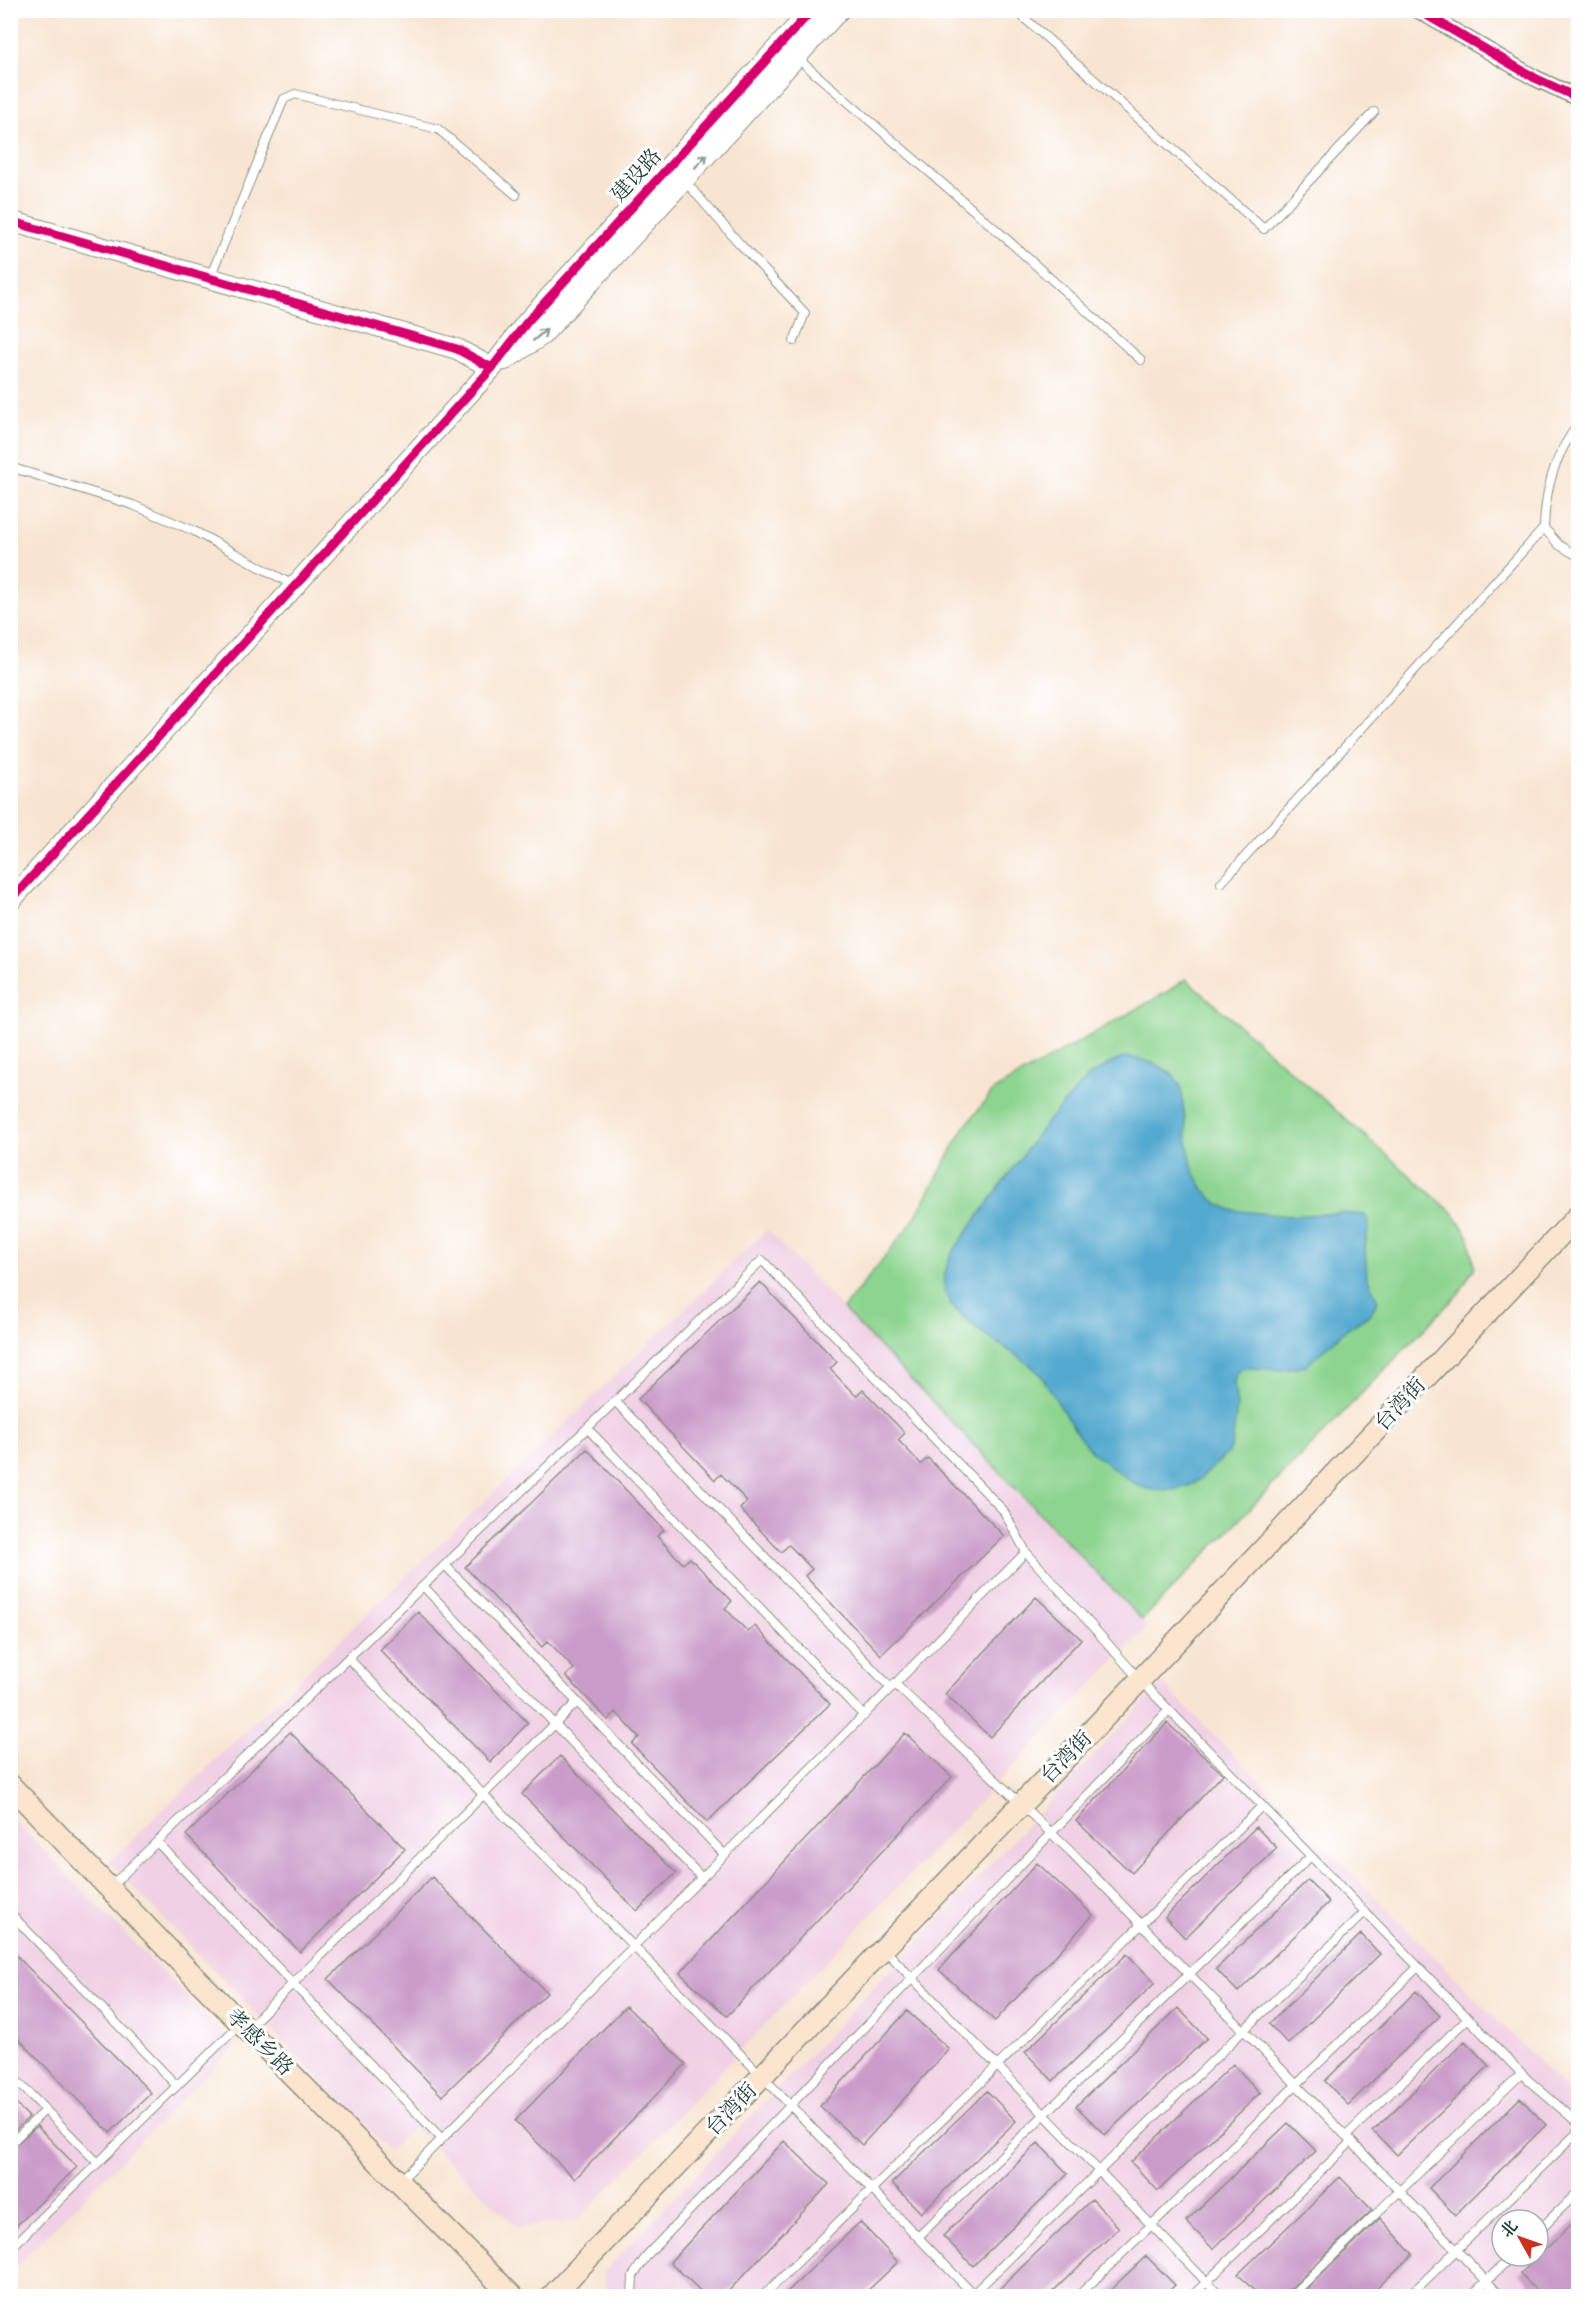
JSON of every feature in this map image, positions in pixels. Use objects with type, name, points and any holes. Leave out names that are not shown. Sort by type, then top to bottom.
[{"type":"main road","name":"台湾街","points":[[552,2296],[1140,1680],[1578,1216]]},
{"type":"main road","name":"孝感乡路","points":[[10,1785],[244,2026],[512,2296]]},
{"type":"street","name":"建设路","points":[[492,369],[542,335],[838,10]]},
{"type":"street","points":[[1418,10],[1535,78],[1578,98]]},
{"type":"street","name":"建设路","points":[[492,369],[527,322],[803,14]]},
{"type":"street","points":[[10,221],[457,349],[492,369],[10,901]]},
{"type":"lane","points":[[1015,10],[1264,229],[1374,112]]},
{"type":"lane","points":[[796,57],[1000,233],[1141,360]]},
{"type":"lane","points":[[209,278],[284,99],[295,94],[438,129],[516,195]]},
{"type":"lane","points":[[684,180],[805,313],[794,341]]},
{"type":"lane","points":[[1221,882],[1544,528],[1547,488],[1553,468],[1578,425]]},
{"type":"lane","points":[[10,466],[100,493],[143,509],[204,536],[295,586]]},
{"type":"lane","points":[[1544,528],[1559,545],[1578,556]]},
{"type":"lane","points":[[109,1888],[762,1260],[1003,1510],[1026,1552],[1140,1680],[1522,2073],[1578,2123]]},
{"type":"lane","points":[[615,1401],[893,1686],[1051,1833],[1501,2296]]},
{"type":"lane","points":[[587,1428],[864,1716]]},
{"type":"lane","points":[[399,2182],[1026,1552]]},
{"type":"lane","points":[[445,1565],[725,1855]]},
{"type":"lane","points":[[423,1586],[702,1878]]},
{"type":"lane","points":[[348,1658],[762,2076],[974,2295],[1365,1912]]},
{"type":"lane","points":[[10,2249],[177,2086],[293,1984],[577,1702]]},
{"type":"lane","points":[[632,2296],[633,2276],[648,2254],[1169,1710]]},
{"type":"lane","points":[[763,2296],[1262,1806]]},
{"type":"lane","points":[[157,1842],[442,2139]]},
{"type":"lane","points":[[918,2237],[1311,1856]]},
{"type":"lane","points":[[10,1913],[177,2086]]},
{"type":"lane","points":[[883,1948],[1220,2296]]},
{"type":"lane","points":[[1078,2296],[1418,1967]]},
{"type":"lane","points":[[1192,2296],[1468,2018]]},
{"type":"lane","points":[[1291,2296],[1522,2073]]},
{"type":"lane","points":[[10,2074],[98,2163]]},
{"type":"lane","points":[[10,2144],[45,2110]]},
{"type":"lane","points":[[1409,2296],[1578,2132]]},
{"type":"lane","points":[[1550,2219],[1578,2192]]},
{"type":"lane","points":[[1471,2296],[1500,2268]]},
{"type":"shaded area","points":[[767,1230],[1148,1626],[578,2220],[519,2228],[413,2127],[389,2151],[109,1862]]},
{"type":"shaded area","points":[[1162,1683],[1578,2101],[1578,2296],[607,2296],[604,2272]]},
{"type":"shaded area","points":[[11,1817],[235,2046],[11,2271]]},
{"type":"green space","points":[[1186,979],[1454,1214],[1469,1237],[1474,1268],[1459,1293],[1142,1620],[843,1309],[913,1221],[964,1128],[994,1090]]},
{"type":"water","points":[[1126,1057],[1158,1065],[1171,1074],[1181,1087],[1193,1170],[1205,1191],[1217,1203],[1231,1210],[1288,1216],[1340,1213],[1365,1215],[1369,1222],[1365,1246],[1367,1278],[1378,1300],[1371,1314],[1343,1332],[1306,1366],[1282,1370],[1250,1368],[1242,1369],[1236,1374],[1234,1382],[1237,1407],[1232,1445],[1228,1453],[1195,1483],[1180,1489],[1164,1491],[1147,1489],[1132,1482],[1093,1453],[1076,1432],[1041,1375],[1029,1364],[975,1328],[951,1305],[944,1290],[945,1274],[950,1257],[1044,1125],[1089,1076]]},
{"type":"building","points":[[760,1282],[837,1362],[830,1369],[856,1396],[863,1390],[905,1433],[898,1440],[921,1464],[928,1458],[1004,1536],[881,1655],[805,1576],[812,1569],[789,1545],[781,1552],[740,1509],[747,1501],[721,1474],[715,1480],[638,1399]]},
{"type":"building","points":[[587,1449],[664,1530],[657,1536],[683,1564],[690,1558],[732,1601],[725,1608],[748,1632],[755,1626],[830,1704],[707,1822],[632,1744],[639,1737],[616,1712],[608,1720],[566,1676],[574,1669],[548,1641],[542,1647],[465,1567]]},
{"type":"building","points":[[1036,1597],[1081,1639],[990,1737],[945,1694]]},
{"type":"building","points":[[418,1612],[528,1723],[490,1762],[380,1650]]},
{"type":"building","points":[[1167,1723],[1223,1774],[1132,1873],[1076,1821]]},
{"type":"building","points":[[290,1732],[405,1849],[300,1952],[186,1835]]},
{"type":"building","points":[[905,1733],[952,1777],[727,2016],[680,1973]]},
{"type":"building","points":[[560,1756],[676,1873],[637,1911],[522,1794]]},
{"type":"building","points":[[1256,1827],[1277,1848],[1185,1938],[1165,1917]]},
{"type":"building","points":[[1037,1863],[1093,1915],[995,2021],[939,1970]]},
{"type":"building","points":[[432,1877],[547,1993],[442,2096],[328,1979]]},
{"type":"building","points":[[1308,1880],[1329,1902],[1238,1992],[1216,1969]]},
{"type":"building","points":[[1361,1934],[1380,1954],[1288,2044],[1269,2024]]},
{"type":"building","points":[[10,1949],[151,2093],[110,2133],[10,2030]]},
{"type":"building","points":[[1127,1954],[1155,1983],[1053,2081],[1025,2052]]},
{"type":"building","points":[[1416,1991],[1440,2016],[1348,2105],[1325,2081]]},
{"type":"building","points":[[626,2006],[686,2064],[575,2179],[515,2121]]},
{"type":"building","points":[[1178,2008],[1207,2038],[1105,2135],[1076,2106]]},
{"type":"building","points":[[907,2011],[949,2049],[862,2145],[820,2106]]},
{"type":"building","points":[[1465,2041],[1489,2066],[1397,2155],[1373,2131]]},
{"type":"building","points":[[1233,2064],[1260,2093],[1158,2191],[1131,2162]]},
{"type":"building","points":[[987,2091],[1016,2121],[921,2213],[892,2183]]},
{"type":"building","points":[[10,2098],[29,2117],[10,2135]]},
{"type":"building","points":[[1520,2098],[1546,2125],[1455,2215],[1429,2188]]},
{"type":"building","points":[[1288,2123],[1316,2151],[1213,2249],[1186,2221]]},
{"type":"building","points":[[37,2126],[77,2167],[10,2232],[10,2150]]},
{"type":"building","points":[[784,2141],[829,2184],[724,2296],[706,2296],[670,2262]]},
{"type":"building","points":[[1038,2143],[1068,2174],[973,2266],[943,2236]]},
{"type":"building","points":[[1340,2177],[1372,2210],[1285,2296],[1259,2296],[1238,2274]]},
{"type":"building","points":[[1092,2199],[1119,2228],[1048,2296],[992,2296]]},
{"type":"building","points":[[1380,2218],[1413,2254],[1369,2296],[1299,2296]]},
{"type":"building","points":[[1578,2218],[1578,2296],[1542,2296],[1520,2274],[1526,2268],[1550,2268],[1550,2245]]},
{"type":"building","points":[[860,2222],[898,2262],[862,2296],[783,2296]]},
{"type":"building","points":[[1146,2256],[1175,2285],[1164,2296],[1104,2296]]},
{"type":"cycle path","points":[[10,901],[492,368],[527,322],[812,10]]},
{"type":"cycle path","points":[[1418,10],[1535,78],[1578,98]]},
{"type":"cycle path","points":[[10,221],[457,349],[492,368]]}]
